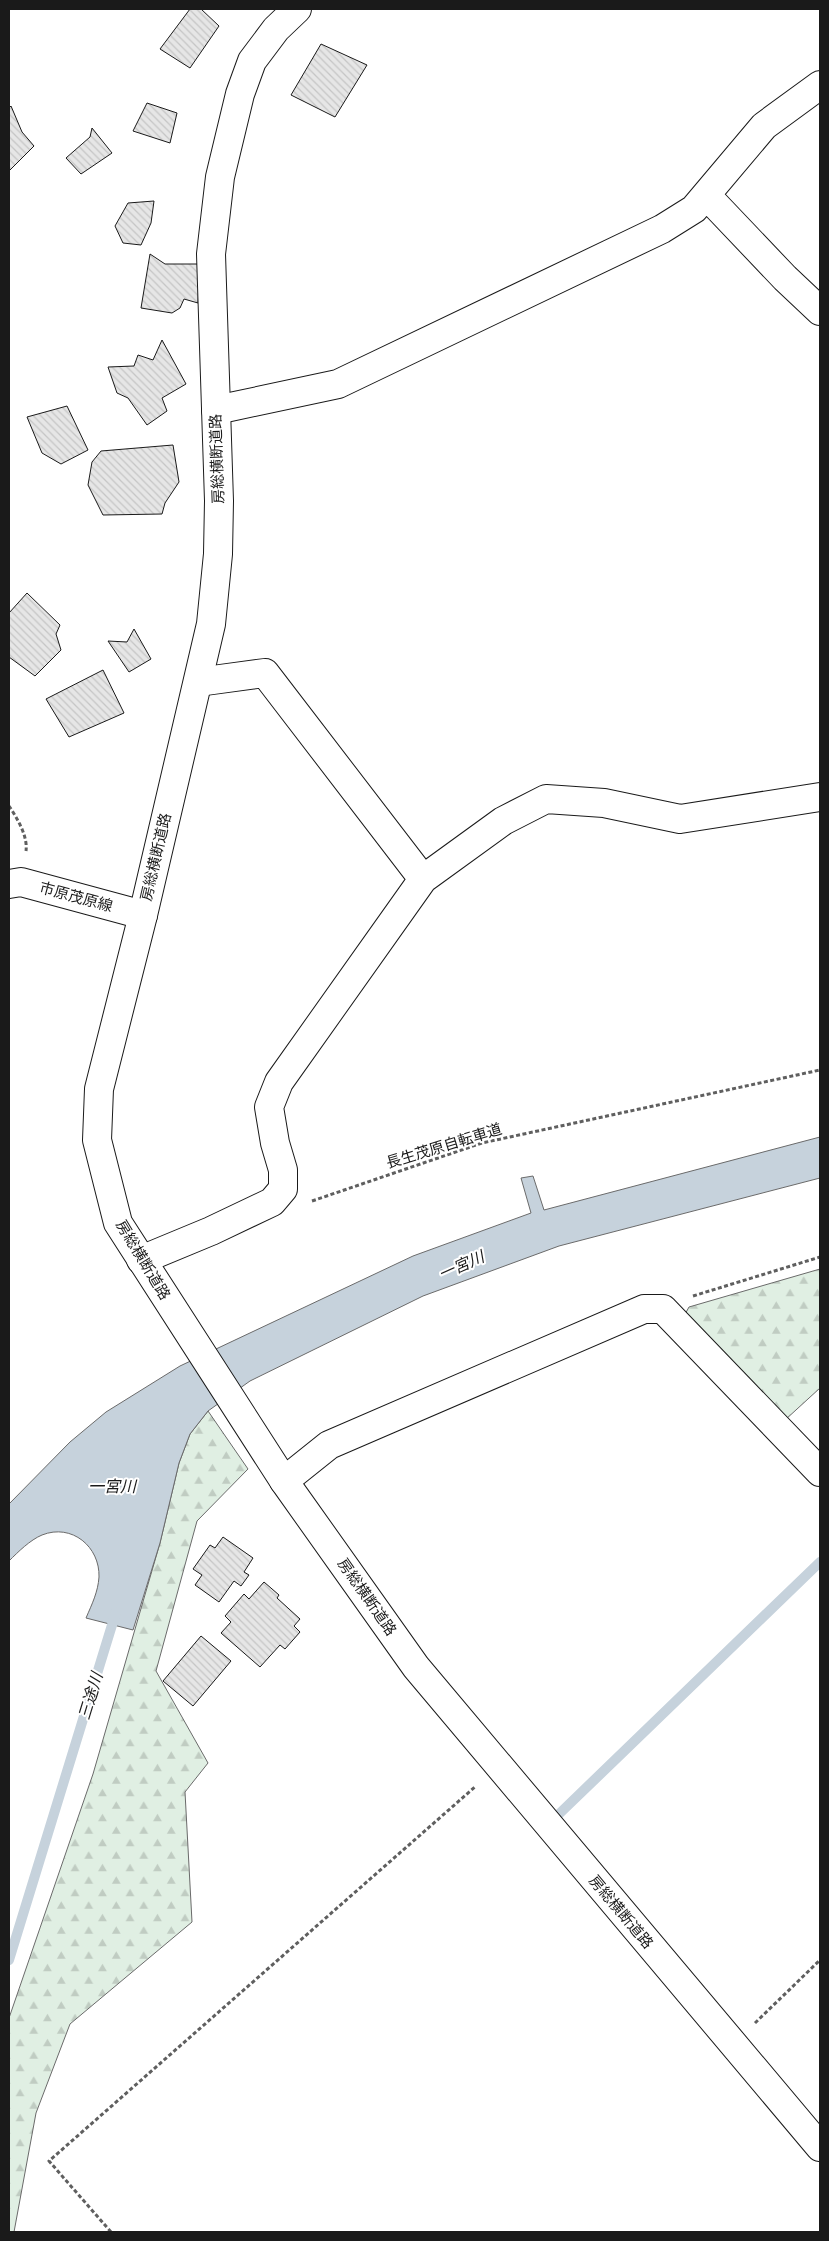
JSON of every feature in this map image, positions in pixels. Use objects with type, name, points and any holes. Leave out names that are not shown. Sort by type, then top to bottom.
[{"type":"main road","name":"房総横断道路","points":[[297,9],[276,29],[252,61],[240,94],[220,177],[211,254],[218,554],[211,624],[143,915],[99,1089],[97,1140],[118,1223],[284,1481],[416,1667],[820,2147]]},
{"type":"main road","points":[[216,410],[338,384],[646,237],[694,209],[707,196],[764,126],[820,85]]},
{"type":"main road","points":[[707,196],[785,278],[820,311]]},
{"type":"main road","points":[[198,682],[265,673],[423,878]]},
{"type":"main road","points":[[141,1260],[211,1231],[272,1202],[283,1189],[283,1170],[275,1143],[269,1107],[279,1082],[423,878],[503,821],[546,799],[604,803],[680,819],[820,797]]},
{"type":"main road","name":"市原茂原線","points":[[15,883],[143,915]]},
{"type":"main road","points":[[284,1481],[329,1445],[644,1309],[663,1308],[820,1472]]},
{"type":"path","points":[[9,806],[17,818],[27,845],[15,883]]},
{"type":"path","name":"長生茂原自転車道","points":[[307,1203],[482,1143],[820,1070]]},
{"type":"path","points":[[663,1308],[709,1290],[820,1257]]},
{"type":"path","points":[[111,2232],[49,2161],[499,1766]]},
{"type":"path","points":[[733,2045],[820,1960]]},
{"type":"green space","points":[[820,1269],[820,1388],[785,1420],[684,1316],[689,1307]]},
{"type":"green space","points":[[208,1411],[248,1469],[197,1521],[156,1671],[208,1763],[185,1792],[192,1922],[70,2024],[36,2113],[14,2232],[9,2232],[9,2018],[93,1774],[160,1543],[179,1463],[190,1434]]},
{"type":"water","name":"一宮川","points":[[820,1137],[820,1178],[559,1246],[423,1296],[250,1381],[208,1411],[190,1434],[179,1463],[160,1543],[133,1630],[86,1618],[94,1598],[99,1577],[95,1556],[82,1540],[64,1532],[42,1535],[20,1550],[9,1561],[9,1504],[70,1442],[106,1412],[180,1366],[413,1256],[531,1213],[521,1178],[533,1176],[544,1210]]},
{"type":"building","points":[[190,9],[201,9],[219,26],[190,68],[160,49]]},
{"type":"building","points":[[321,44],[367,65],[335,117],[291,95]]},
{"type":"building","points":[[147,103],[177,113],[170,143],[133,131]]},
{"type":"building","points":[[11,106],[22,132],[34,146],[9,171],[9,108]]},
{"type":"building","points":[[92,128],[112,153],[81,174],[66,158],[90,137]]},
{"type":"building","points":[[154,201],[151,223],[141,245],[123,243],[115,226],[128,203]]},
{"type":"building","points":[[150,254],[165,264],[200,264],[198,303],[184,299],[180,308],[172,313],[141,308]]},
{"type":"building","points":[[162,340],[186,384],[162,398],[167,411],[147,425],[128,398],[117,393],[108,367],[134,366],[138,355],[153,360]]},
{"type":"building","points":[[67,406],[88,450],[61,464],[42,453],[27,417]]},
{"type":"building","points":[[173,445],[179,482],[165,503],[162,514],[103,515],[88,485],[92,462],[101,451]]},
{"type":"building","points":[[27,593],[60,625],[56,634],[61,650],[35,676],[9,657],[9,613]]},
{"type":"building","points":[[134,629],[151,659],[129,672],[108,641],[127,642]]},
{"type":"building","points":[[103,670],[124,713],[69,737],[46,699]]},
{"type":"building","points":[[223,1537],[253,1558],[244,1572],[249,1575],[241,1586],[234,1581],[219,1602],[195,1585],[202,1575],[193,1569],[210,1545],[215,1548]]},
{"type":"building","points":[[264,1582],[279,1595],[277,1598],[300,1619],[294,1626],[300,1632],[285,1649],[280,1645],[260,1667],[221,1633],[231,1622],[225,1616],[244,1594],[249,1599]]},
{"type":"building","points":[[201,1636],[231,1661],[193,1706],[163,1681]]},
{"type":"waterway","points":[[559,1814],[820,1562]]},
{"type":"waterway","name":"三途川","points":[[9,1960],[116,1612]]}]
